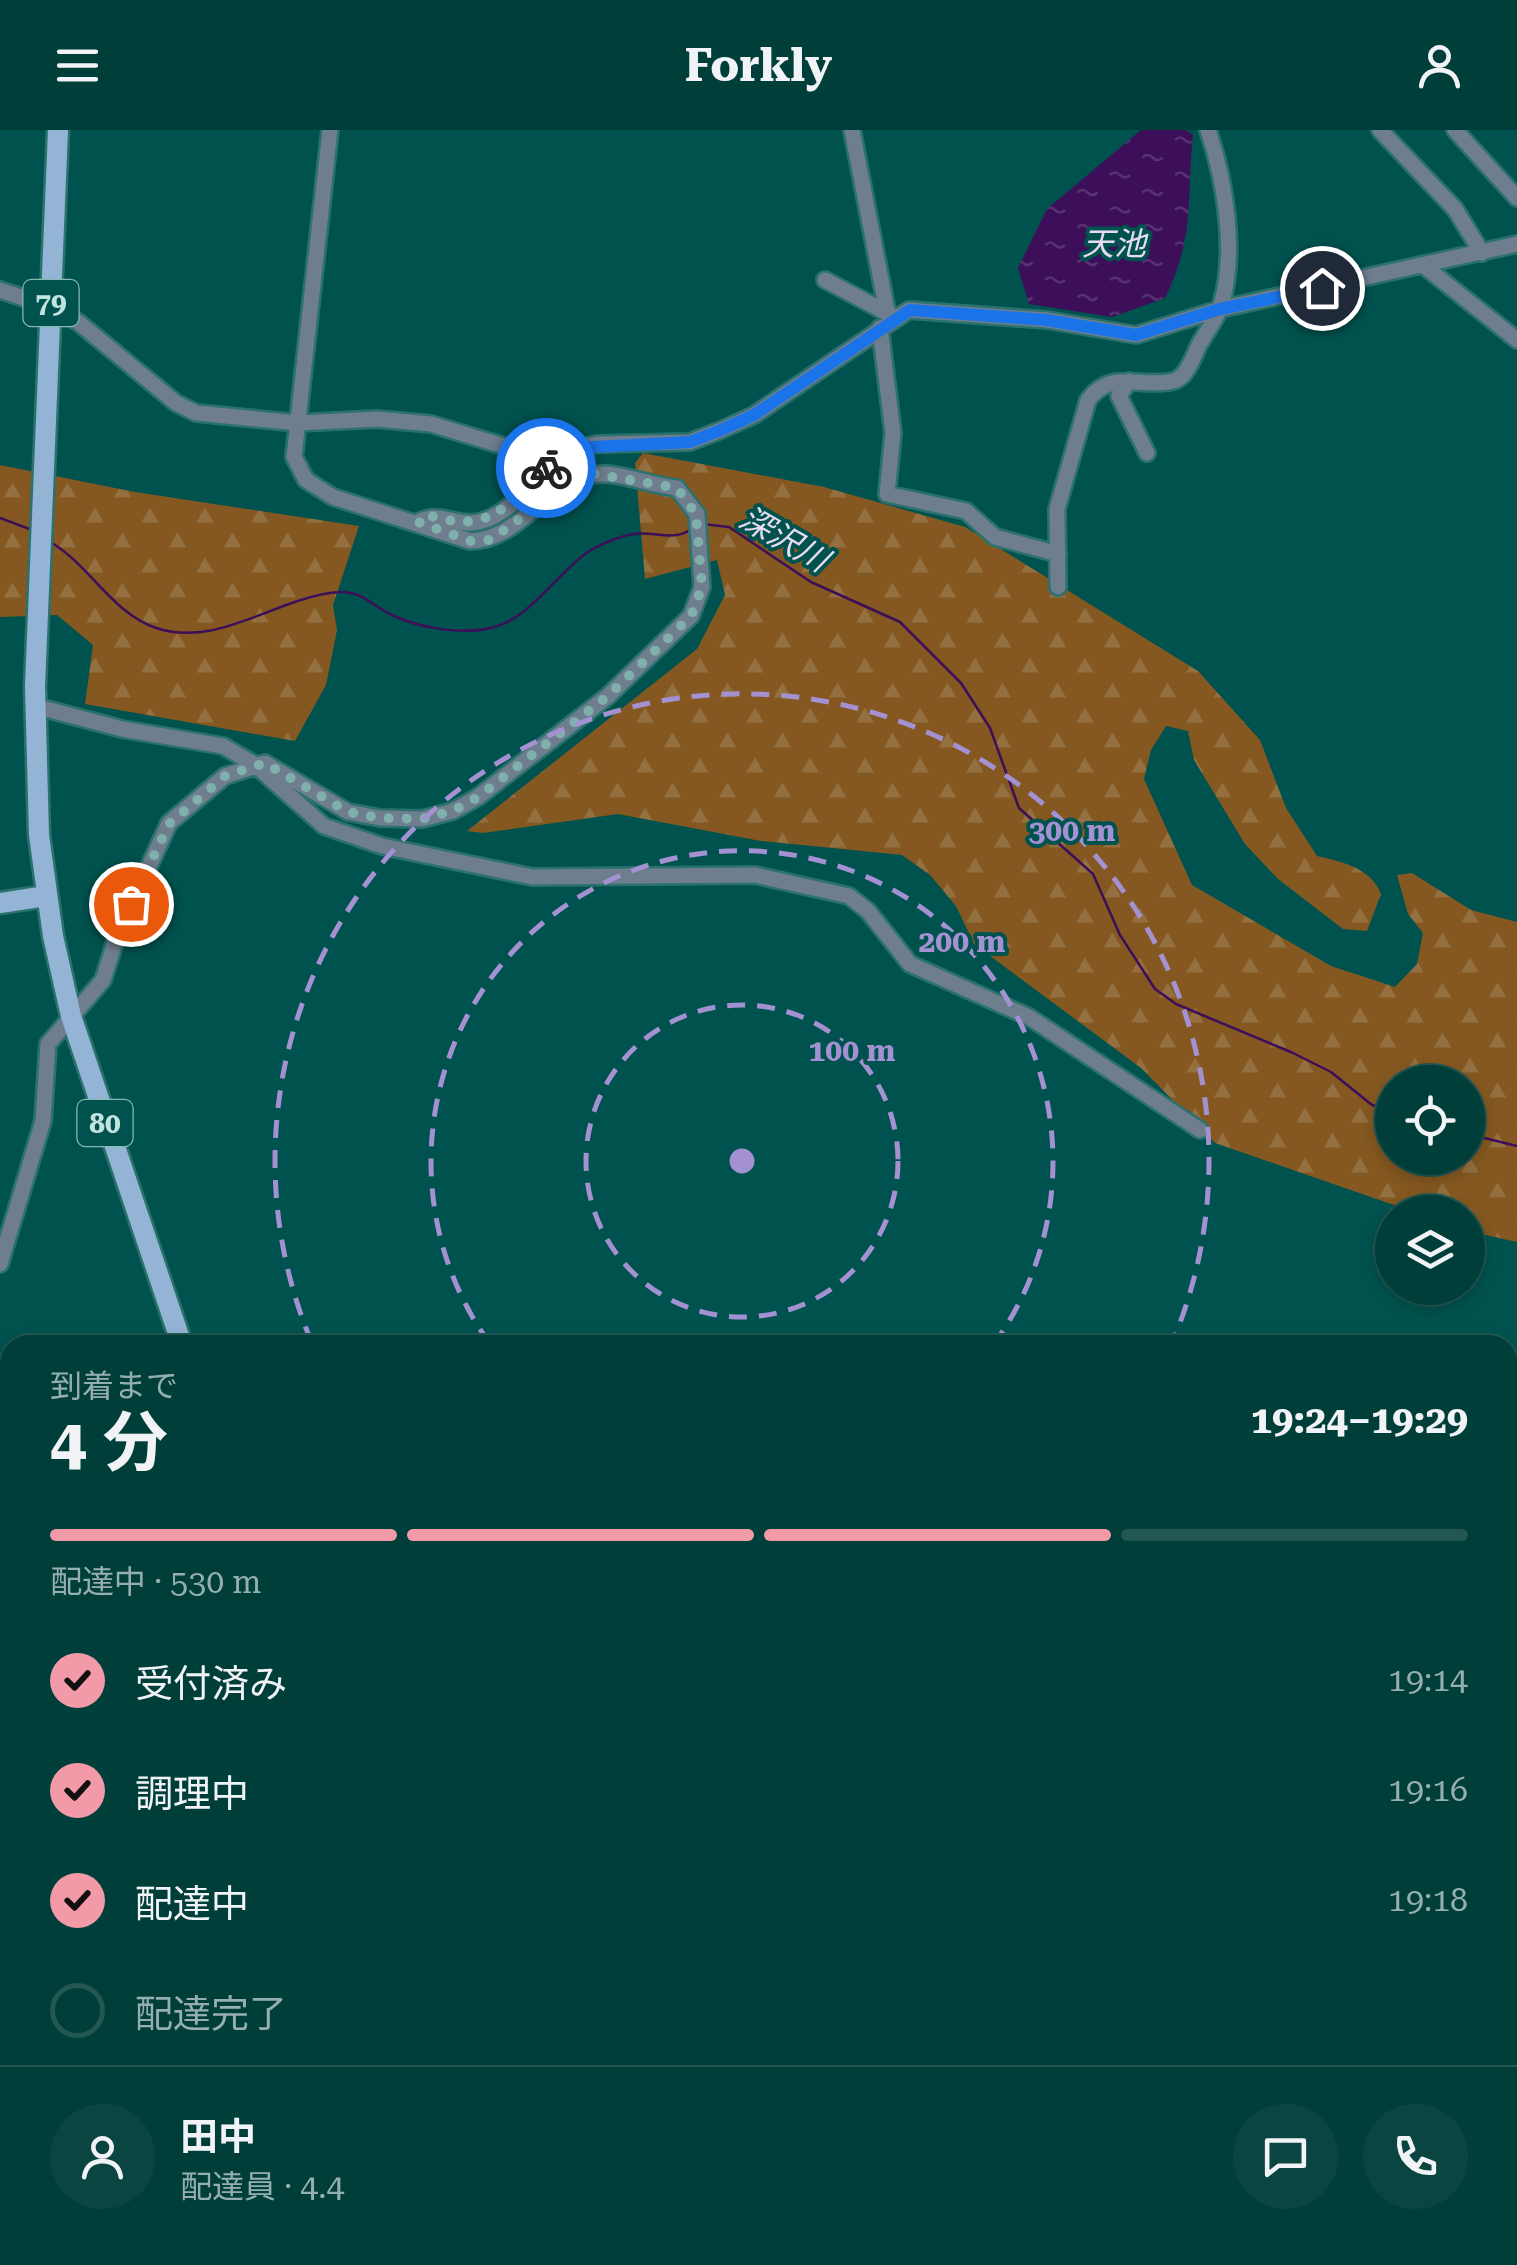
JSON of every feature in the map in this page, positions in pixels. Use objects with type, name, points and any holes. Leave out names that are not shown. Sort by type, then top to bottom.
[{"type":"main road","name":"79","points":[[46,896],[36,787],[35,696],[58,130]]},
{"type":"main road","points":[[0,903],[46,896]]},
{"type":"main road","name":"80","points":[[46,896],[71,1016],[179,1335]]},
{"type":"street","points":[[0,1264],[43,1121],[44,1056],[48,1044],[104,980],[117,936],[169,824],[225,776],[265,763],[348,812],[422,819],[453,811],[478,797],[608,696],[691,616],[702,587],[696,514],[677,488],[594,474],[570,483],[490,540],[470,541],[333,497],[306,480],[294,457],[330,130]]},
{"type":"street","points":[[852,130],[887,319],[893,433],[887,494],[966,511],[996,537],[1058,554]]},
{"type":"street","points":[[1058,587],[1060,489],[1088,400],[1097,388],[1129,381],[1174,382],[1186,372],[1220,309],[1228,245],[1217,156],[1208,130]]},
{"type":"street","points":[[1380,130],[1455,209],[1482,253]]},
{"type":"street","points":[[1455,130],[1517,198]]},
{"type":"street","points":[[0,290],[50,307],[78,322],[176,403],[196,413],[298,423],[377,419],[431,424],[523,455],[598,444],[690,442],[754,415],[887,319],[910,310],[927,308],[1046,320],[1120,336],[1136,335],[1220,309],[1517,244]]},
{"type":"street","points":[[1424,266],[1517,340]]},
{"type":"street","points":[[826,280],[887,319]]},
{"type":"street","points":[[1129,381],[1119,396],[1147,453]]},
{"type":"street","points":[[418,522],[431,516],[461,523],[494,516],[563,451]]},
{"type":"street","points":[[35,696],[122,728],[223,746],[254,764],[324,826],[382,846],[492,872],[532,876],[755,875],[849,896],[868,911],[910,964],[1029,1018],[1200,1130]]},
{"type":"green space","points":[[643,453],[824,487],[965,527],[1198,671],[1260,740],[1286,808],[1317,856],[1363,872],[1381,894],[1367,931],[1343,929],[1278,879],[1245,844],[1194,760],[1188,731],[1166,726],[1151,750],[1144,779],[1192,885],[1331,966],[1395,987],[1417,964],[1423,933],[1408,914],[1397,875],[1412,873],[1471,910],[1517,922],[1517,1242],[1485,1235],[1485,1195],[1375,1195],[1375,1198],[1215,1143],[1141,1068],[974,944],[956,906],[930,875],[902,855],[761,841],[618,814],[483,833],[467,831],[697,649],[725,595],[717,560],[645,579],[635,463]]},
{"type":"green space","points":[[0,465],[135,492],[359,526],[333,605],[337,630],[326,685],[295,741],[85,704],[93,645],[57,615],[0,617]]},
{"type":"water","name":"天池","points":[[1141,130],[1186,130],[1193,135],[1186,236],[1165,298],[1112,317],[1029,304],[1018,268],[1047,209]]},
{"type":"waterway","name":"深沢川","points":[[0,518],[32,530]]},
{"type":"waterway","name":"深沢川","points":[[703,524],[729,527],[811,582],[900,622],[961,683],[990,728],[1019,808],[1093,874],[1120,935],[1155,989],[1176,1004],[1331,1072],[1375,1106]]},
{"type":"waterway","name":"深沢川","points":[[52,543],[140,621],[179,633],[226,627],[294,602],[340,592],[355,594],[416,624],[467,631],[491,628],[519,615],[579,559],[606,542],[642,533],[671,536],[692,529]]},
{"type":"waterway","name":"深沢川","points":[[1485,1138],[1517,1146]]},
{"type":"way so far","points":[[131,904],[158,840],[169,824],[225,776],[265,763],[348,812],[422,819],[453,811],[478,797],[608,696],[691,616],[702,587],[696,514],[687,496],[677,488],[594,474],[570,483],[490,540],[470,541],[418,522],[443,516],[461,523],[477,523],[494,516],[546,468]]},
{"type":"route","points":[[546,468],[563,451],[574,448],[690,442],[721,430],[754,415],[910,310],[927,308],[1046,320],[1120,336],[1136,335],[1220,309],[1322,288]]}]
